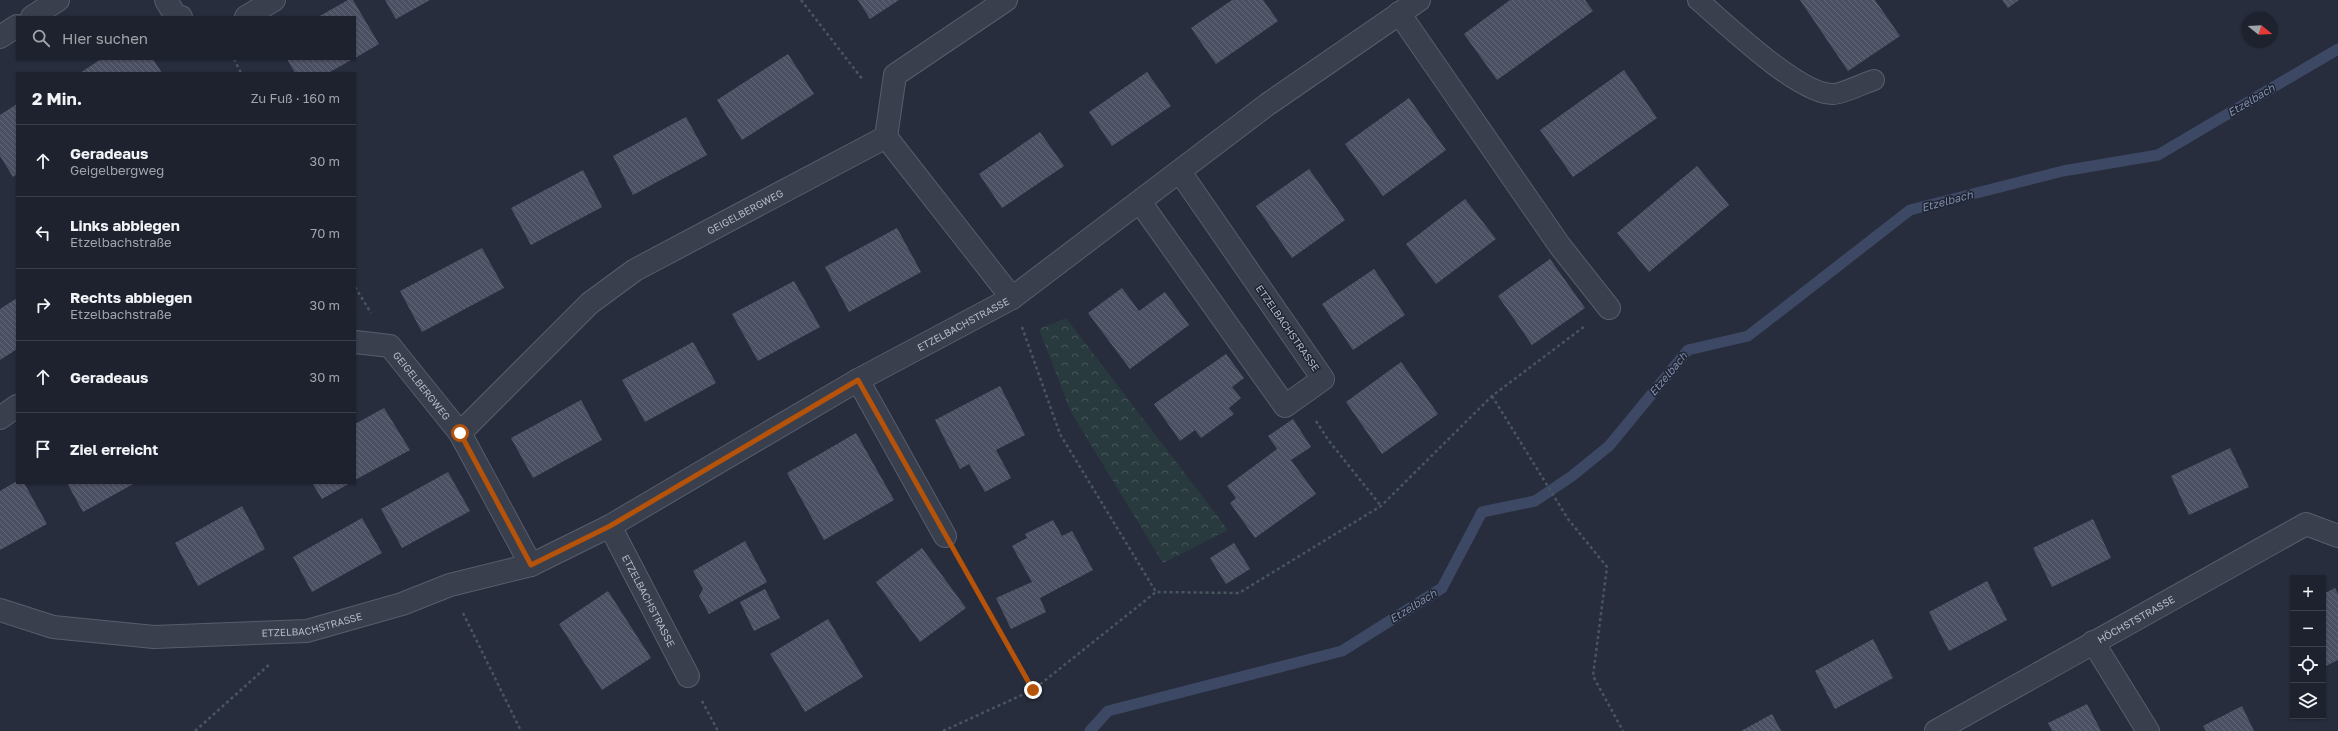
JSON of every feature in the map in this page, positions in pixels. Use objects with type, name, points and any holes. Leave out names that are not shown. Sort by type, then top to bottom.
[{"type":"street","points":[[34,16],[58,0]]},
{"type":"street","points":[[166,0],[175,15],[178,16]]},
{"type":"street","points":[[248,16],[274,0]]},
{"type":"street","points":[[1006,0],[895,75],[886,137],[1012,298]]},
{"type":"street","name":"ETZELBACHSTRASSE","points":[[0,610],[53,627],[154,637],[307,631],[402,604],[450,585],[531,565],[610,526],[858,380],[1012,298],[1268,104],[1419,0]]},
{"type":"street","points":[[1399,14],[1560,246],[1609,308]]},
{"type":"street","points":[[0,36],[16,27]]},
{"type":"street","name":"GEIGELBERGWEG","points":[[460,433],[590,304],[635,270],[886,137]]},
{"type":"street","name":"ETZELBACHSTRASSE","points":[[1140,202],[1285,406],[1323,379],[1180,172]]},
{"type":"street","name":"GEIGELBERGWEG","points":[[356,342],[390,346],[460,433],[531,565]]},
{"type":"street","points":[[858,380],[945,536]]},
{"type":"street","points":[[0,418],[16,407]]},
{"type":"street","name":"HÖCHSTSTRASSE","points":[[1936,731],[2092,642],[2306,524],[2338,536]]},
{"type":"street","name":"ETZELBACHSTRASSE","points":[[610,526],[688,676]]},
{"type":"street","points":[[2092,642],[2148,731]]},
{"type":"lane","points":[[1698,0],[1786,74],[1811,88],[1833,94],[1874,80]]},
{"type":"path","points":[[801,0],[866,84]]},
{"type":"path","points":[[234,60],[240,72]]},
{"type":"path","points":[[1012,298],[1060,434],[1156,592]]},
{"type":"path","points":[[943,731],[1033,690],[1156,592],[1238,593],[1381,506],[1492,396],[1609,308]]},
{"type":"path","points":[[1299,396],[1329,441],[1381,506]]},
{"type":"path","points":[[1492,396],[1568,519],[1607,567],[1593,676],[1623,731]]},
{"type":"path","points":[[945,536],[1033,690]]},
{"type":"path","points":[[450,585],[521,731]]},
{"type":"path","points":[[195,731],[272,662]]},
{"type":"green space","points":[[1066,318],[1228,530],[1163,563],[1071,412],[1039,329]]},
{"type":"building","points":[[348,0],[353,0],[379,44],[356,57],[356,16],[320,16]]},
{"type":"building","points":[[385,0],[430,0],[396,19]]},
{"type":"building","points":[[858,0],[899,0],[870,19]]},
{"type":"building","points":[[1232,0],[1263,0],[1278,21],[1216,64],[1191,28]]},
{"type":"building","points":[[1510,0],[1585,0],[1593,11],[1497,80],[1464,34]]},
{"type":"building","points":[[1800,0],[1875,0],[1900,36],[1848,71]]},
{"type":"building","points":[[2002,0],[2019,0],[2008,8]]},
{"type":"building","points":[[788,54],[814,94],[742,140],[717,100]]},
{"type":"building","points":[[100,60],[154,60],[161,72],[82,72]]},
{"type":"building","points":[[288,60],[351,60],[330,72],[294,72]]},
{"type":"building","points":[[1624,70],[1657,118],[1573,177],[1540,130]]},
{"type":"building","points":[[1147,72],[1171,106],[1112,146],[1089,112]]},
{"type":"building","points":[[1409,98],[1446,150],[1383,196],[1345,144]]},
{"type":"building","points":[[16,105],[16,175],[13,177],[0,156],[0,115]]},
{"type":"building","points":[[686,117],[707,155],[633,195],[613,156]]},
{"type":"building","points":[[1040,132],[1064,166],[1002,208],[979,174]]},
{"type":"building","points":[[1697,166],[1729,205],[1649,272],[1617,233]]},
{"type":"building","points":[[1309,169],[1345,220],[1292,258],[1256,206]]},
{"type":"building","points":[[583,170],[602,207],[531,245],[511,208]]},
{"type":"building","points":[[1465,199],[1496,239],[1436,284],[1406,244]]},
{"type":"building","points":[[897,228],[921,272],[849,312],[825,267]]},
{"type":"building","points":[[482,248],[504,288],[422,332],[400,291]]},
{"type":"building","points":[[1550,259],[1585,308],[1532,345],[1498,296]]},
{"type":"building","points":[[1374,269],[1405,315],[1353,350],[1322,304]]},
{"type":"building","points":[[794,281],[820,327],[758,361],[732,314]]},
{"type":"building","points":[[1122,288],[1139,311],[1165,292],[1189,325],[1130,369],[1088,313]]},
{"type":"building","points":[[16,299],[16,350],[0,360],[0,309]]},
{"type":"building","points":[[693,342],[716,383],[645,422],[622,380]]},
{"type":"building","points":[[1226,354],[1244,378],[1232,387],[1241,398],[1229,408],[1234,414],[1201,438],[1195,430],[1180,441],[1154,404]]},
{"type":"building","points":[[1401,362],[1438,414],[1382,454],[1346,402]]},
{"type":"building","points":[[1000,386],[1025,435],[996,450],[1011,478],[985,492],[969,464],[960,469],[935,420]]},
{"type":"building","points":[[581,400],[602,440],[533,478],[511,438]]},
{"type":"building","points":[[384,408],[410,450],[356,479],[356,423]]},
{"type":"building","points":[[1293,419],[1311,447],[1291,460],[1316,494],[1255,538],[1230,503],[1236,498],[1227,486],[1277,449],[1268,436]]},
{"type":"building","points":[[856,433],[894,500],[824,540],[787,473]]},
{"type":"building","points":[[2230,448],[2249,487],[2189,515],[2171,476]]},
{"type":"building","points":[[448,472],[470,511],[402,548],[381,509]]},
{"type":"building","points":[[16,482],[16,484],[25,484],[47,524],[0,550],[0,491]]},
{"type":"building","points":[[68,484],[133,484],[83,512]]},
{"type":"building","points":[[313,484],[348,484],[322,499]]},
{"type":"building","points":[[242,506],[265,549],[198,586],[175,543]]},
{"type":"building","points":[[362,518],[382,553],[312,592],[293,557]]},
{"type":"building","points":[[2093,519],[2111,558],[2052,587],[2033,548]]},
{"type":"building","points":[[1053,520],[1062,536],[1072,531],[1093,570],[1040,598],[1046,612],[1011,629],[996,598],[1032,582],[1012,546],[1027,538],[1025,534]]},
{"type":"building","points":[[745,541],[767,582],[709,614],[699,596],[703,589],[693,571]]},
{"type":"building","points":[[1234,543],[1250,569],[1226,584],[1210,558]]},
{"type":"building","points":[[922,548],[966,608],[920,642],[876,582]]},
{"type":"building","points":[[1987,581],[2007,620],[1949,651],[1929,612]]},
{"type":"building","points":[[2335,588],[2338,594],[2338,660],[2326,666],[2326,611],[2326,592]]},
{"type":"building","points":[[765,589],[780,618],[754,631],[740,602]]},
{"type":"building","points":[[608,591],[651,658],[602,690],[559,624]]},
{"type":"building","points":[[828,619],[863,677],[805,712],[770,654]]},
{"type":"building","points":[[1873,639],[1893,678],[1835,709],[1815,671]]},
{"type":"building","points":[[2087,704],[2101,731],[2052,731],[2048,723]]},
{"type":"building","points":[[2242,706],[2254,731],[2206,731],[2203,726]]},
{"type":"building","points":[[1772,714],[1781,731],[1741,731]]},
{"type":"waterway","name":"Etzelbach","points":[[1090,731],[1108,711],[1342,651],[1442,588],[1482,512],[1535,501],[1572,476],[1609,446],[1688,350],[1748,336],[1910,210],[2063,171],[2158,155],[2338,49]]},
{"type":"route","points":[[460,433],[531,565],[610,526],[858,380],[1033,690]]}]
